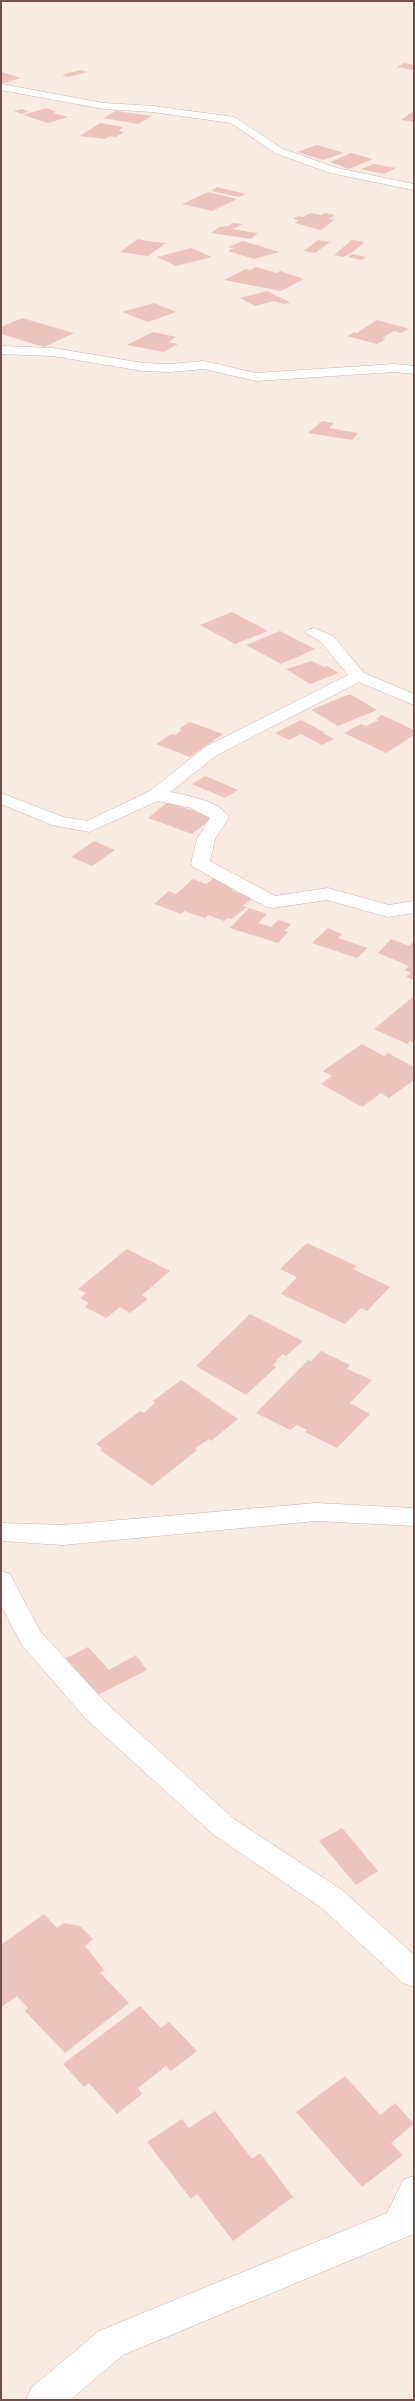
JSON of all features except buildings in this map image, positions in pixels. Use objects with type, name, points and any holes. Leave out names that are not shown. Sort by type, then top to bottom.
[{"type":"street","points":[[1,87],[104,106],[153,109],[234,120],[279,151],[334,171],[414,187]]},
{"type":"street","points":[[1,350],[53,352],[143,367],[171,368],[204,365],[256,377],[297,376],[395,368],[414,370]]},
{"type":"street","points":[[395,368],[414,358]]},
{"type":"street","points":[[314,633],[327,639],[358,676],[414,700]]},
{"type":"street","points":[[1,798],[58,821],[88,827],[156,795],[212,752],[358,676]]},
{"type":"street","points":[[156,795],[193,802],[209,808],[220,817],[206,838],[200,863],[272,902],[328,894],[388,911],[414,907]]},
{"type":"street","points":[[1,1532],[63,1536],[316,1512],[414,1517]]},
{"type":"street","points":[[1,1581],[31,1638],[95,1710],[224,1827],[332,1899],[414,1974]]},
{"type":"street","points":[[42,2400],[111,2343],[406,2220],[414,2191]]}]
